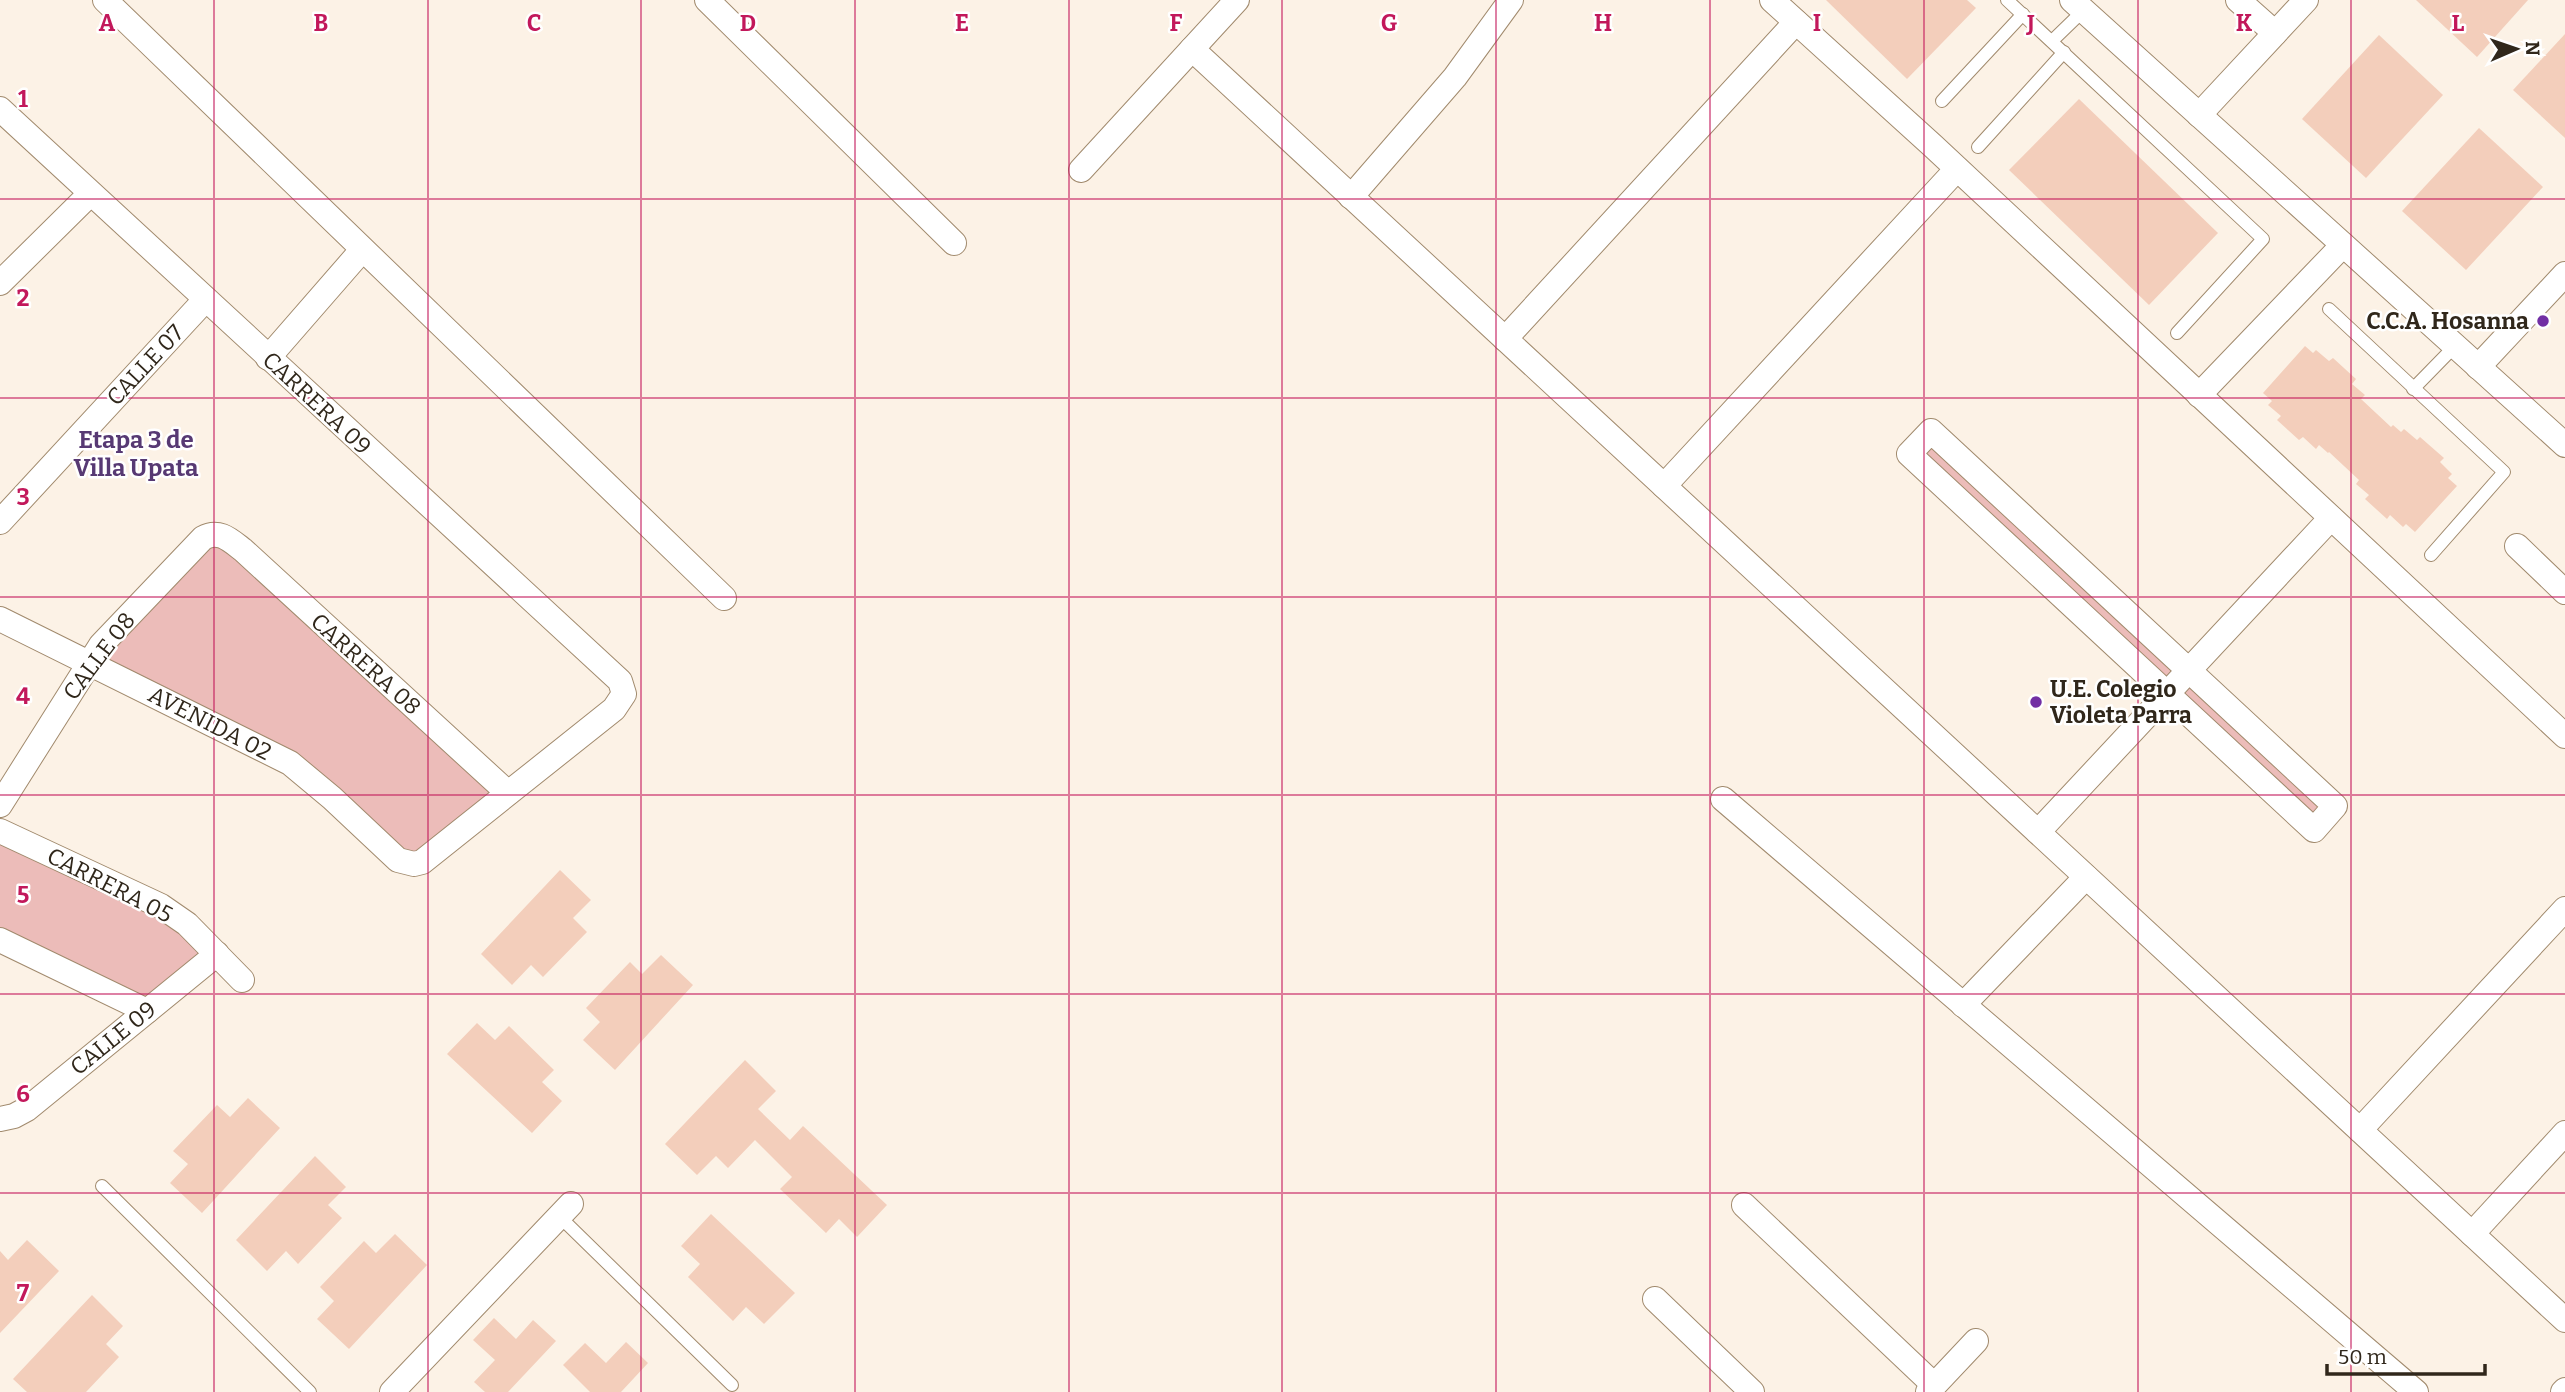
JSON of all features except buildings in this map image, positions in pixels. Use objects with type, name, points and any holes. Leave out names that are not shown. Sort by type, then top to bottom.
[{"type":"street","points":[[105,0],[724,598]]},
{"type":"street","points":[[707,0],[954,243]]},
{"type":"street","points":[[1081,170],[1237,0]]},
{"type":"street","points":[[1351,197],[1455,78],[1511,0]]},
{"type":"street","points":[[1772,0],[2565,736]]},
{"type":"street","points":[[2238,0],[2275,33]]},
{"type":"street","points":[[2199,115],[2306,0]]},
{"type":"street","points":[[2078,5],[2565,445]]},
{"type":"street","points":[[1505,339],[1797,22]]},
{"type":"street","points":[[1192,49],[2565,1320]]},
{"type":"street","name":"CARRERA 09","points":[[0,110],[620,681],[624,694],[621,701],[508,793]]},
{"type":"street","points":[[1664,486],[1957,169]]},
{"type":"street","points":[[0,283],[90,194]]},
{"type":"street","points":[[2199,395],[2343,245]]},
{"type":"street","points":[[268,358],[362,250]]},
{"type":"street","points":[[2478,367],[2565,274]]},
{"type":"street","name":"CALLE 07","points":[[0,522],[205,300]]},
{"type":"street","points":[[1931,431],[2189,670],[2335,806],[2314,830],[1909,454],[1931,431]]},
{"type":"street","points":[[2038,832],[2330,518]]},
{"type":"street","name":"CALLE 08","points":[[0,805],[88,663],[123,620],[203,538],[210,534],[223,536]]},
{"type":"street","name":"CARRERA 08","points":[[223,536],[243,550],[508,793]]},
{"type":"street","points":[[2517,546],[2565,592]]},
{"type":"street","name":"AVENIDA 02","points":[[0,619],[290,763],[324,790],[398,860],[414,864],[422,862],[508,793]]},
{"type":"street","points":[[1723,799],[2416,1392]]},
{"type":"street","name":"CARRERA 05","points":[[0,831],[161,906],[187,924],[242,980]]},
{"type":"street","points":[[1963,1005],[2087,877]]},
{"type":"street","points":[[2360,1130],[2565,909]]},
{"type":"street","points":[[0,940],[147,1011]]},
{"type":"street","name":"CALLE 09","points":[[4,1118],[26,1108],[216,954]]},
{"type":"street","points":[[2472,1234],[2565,1133]]},
{"type":"street","points":[[1744,1205],[1931,1388],[1976,1341]]},
{"type":"street","points":[[392,1392],[565,1210]]},
{"type":"street","points":[[1655,1299],[1752,1392]]},
{"type":"lane","points":[[2007,0],[2263,239],[2177,333]]},
{"type":"lane","points":[[2052,41],[2078,5]]},
{"type":"lane","points":[[1942,100],[2023,15]]},
{"type":"lane","points":[[1978,147],[2064,52]]},
{"type":"lane","points":[[2329,309],[2504,472],[2431,555]]},
{"type":"lane","points":[[2413,389],[2455,346]]},
{"type":"lane","points":[[102,1186],[310,1392]]},
{"type":"lane","points":[[565,1210],[732,1385]]},
{"type":"shaded area","points":[[1931,431],[2335,806],[2314,830],[1909,454]]},
{"type":"shaded area","points":[[210,534],[508,793],[422,862],[332,798],[88,663]]},
{"type":"shaded area","points":[[0,831],[131,891],[217,954],[147,1011],[0,940]]},
{"type":"place","name":"C.C.A. Hosanna","points":[[2543,321]]},
{"type":"place","name":"U.E. Colegio Violeta Parra","points":[[2036,702]]},
{"type":"district","name":"Etapa 3 de Villa Upata","points":[[136,454]]}]
